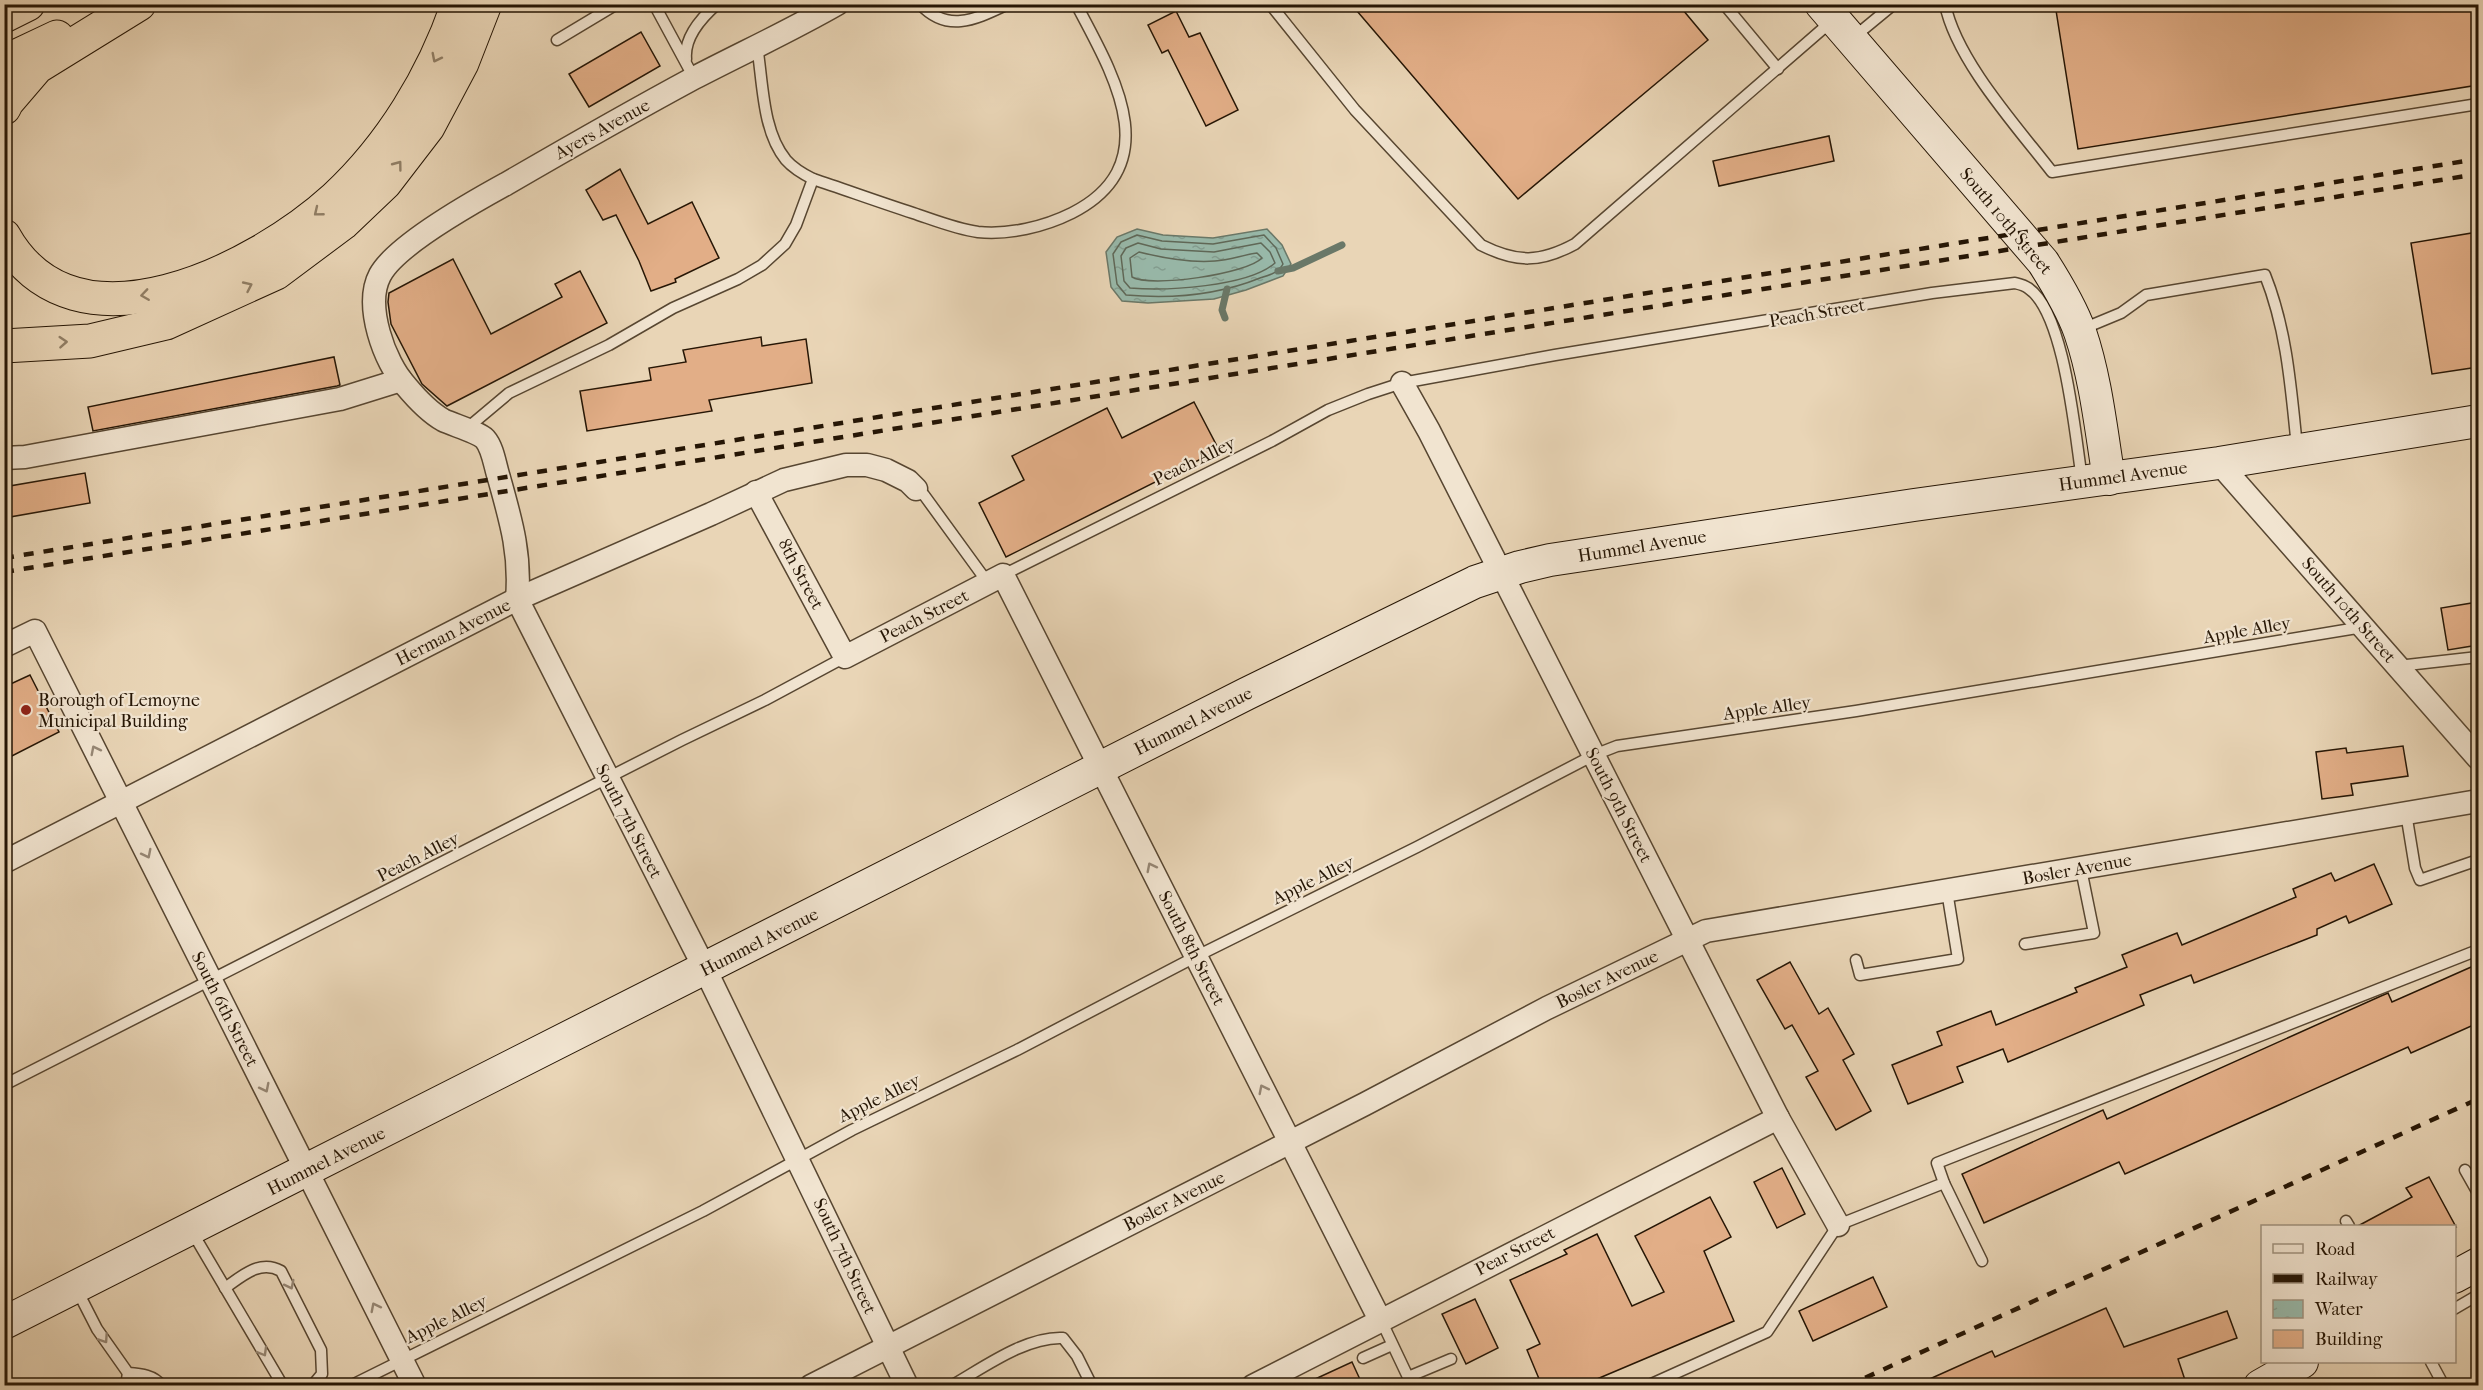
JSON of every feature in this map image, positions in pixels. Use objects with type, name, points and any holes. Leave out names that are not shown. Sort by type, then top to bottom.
[{"type":"highway","points":[[4,16],[28,4]]},
{"type":"highway","points":[[4,62],[124,4]]},
{"type":"highway","points":[[4,108],[38,67],[139,4]]},
{"type":"highway","points":[[4,236],[29,269],[46,282],[61,290],[84,297],[118,299],[161,293],[202,281],[244,262],[309,219],[335,198],[368,164],[395,129],[419,90],[439,52],[458,4]]},
{"type":"highway","points":[[4,346],[90,341],[166,323],[276,273],[343,223],[385,183],[428,127],[462,63],[484,4]]},
{"type":"main road","name":"South 10th Street","points":[[1836,21],[2043,262],[2061,289],[2079,330],[2091,369],[2096,481]]},
{"type":"main road","name":"Hummel Avenue","points":[[4,1323],[1450,593],[1500,573],[1550,560],[1914,505],[2298,451],[2478,421]]},
{"type":"main road","points":[[2456,1276],[2478,1264]]},
{"type":"main road","points":[[2260,1386],[2300,1363]]},
{"type":"street","name":"Ayers Avenue","points":[[400,381],[384,350],[377,323],[375,298],[381,274],[416,241],[462,209],[690,72],[757,45],[837,4]]},
{"type":"street","points":[[4,458],[25,457],[340,399],[400,381],[441,419],[484,439],[493,456],[516,538],[519,572],[517,599]]},
{"type":"street","name":"South 9th Street","points":[[1402,383],[1429,431],[1778,1118],[1838,1225]]},
{"type":"street","name":"South 10th Street","points":[[2219,462],[2476,752]]},
{"type":"street","name":"Herman Avenue","points":[[4,862],[517,599],[784,480],[846,465],[867,465],[886,470],[908,481],[916,489]]},
{"type":"street","name":"8th Street","points":[[756,492],[845,657]]},
{"type":"street","name":"Peach Street","points":[[845,657],[996,579]]},
{"type":"street","name":"South 8th Street","points":[[996,579],[1102,768],[1380,1320]]},
{"type":"street","name":"South 7th Street","points":[[517,599],[799,1158],[908,1386]]},
{"type":"street","name":"South 6th Street","points":[[4,646],[35,632],[415,1386]]},
{"type":"street","name":"Bosler Avenue","points":[[811,1386],[1547,1008],[1706,931],[2478,801]]},
{"type":"street","name":"Pear Street","points":[[1253,1386],[1778,1118]]},
{"type":"lane","points":[[557,40],[617,4]]},
{"type":"lane","points":[[654,4],[690,72]]},
{"type":"lane","points":[[690,72],[685,48],[694,29],[717,4]]},
{"type":"lane","points":[[920,4],[928,13],[942,20],[961,22],[977,18],[1008,4]]},
{"type":"lane","points":[[757,45],[769,123],[777,147],[787,161],[813,179],[948,225],[977,232],[1005,233],[1066,216],[1089,204],[1116,176],[1124,154],[1126,130],[1109,66],[1076,4]]},
{"type":"lane","points":[[1269,4],[1355,110],[1481,245],[1500,255],[1521,259],[1542,258],[1557,254],[1575,244],[1836,21],[1894,4]]},
{"type":"lane","points":[[1724,4],[1778,69]]},
{"type":"lane","points":[[1945,4],[1959,42],[1982,79],[2052,172],[2478,105]]},
{"type":"lane","points":[[465,430],[509,393],[609,345],[673,308],[738,279],[762,265],[785,244],[796,225],[813,179]]},
{"type":"lane","points":[[2079,330],[2121,313],[2146,295],[2265,275],[2277,305],[2289,374],[2298,451]]},
{"type":"lane","name":"Peach Street","points":[[1402,383],[1555,355],[1932,293],[2015,283],[2027,287],[2047,314],[2056,336],[2096,481]]},
{"type":"lane","name":"Peach Alley","points":[[996,579],[1272,441],[1328,410],[1402,383]]},
{"type":"lane","points":[[916,489],[924,495],[996,579]]},
{"type":"lane","name":"Apple Alley","points":[[350,1386],[703,1211],[852,1130],[1017,1050],[1197,956],[1417,847],[1594,755],[1617,746],[1856,711],[2364,627]]},
{"type":"lane","name":"Peach Alley","points":[[4,1084],[765,700],[845,657]]},
{"type":"lane","points":[[2398,666],[2478,657]]},
{"type":"lane","points":[[2406,813],[2415,868],[2420,880],[2478,860]]},
{"type":"lane","points":[[2025,944],[2094,933],[2081,868]]},
{"type":"lane","points":[[1856,960],[1860,975],[1958,959],[1947,891]]},
{"type":"lane","points":[[1982,1261],[1944,1183],[1937,1163],[2478,950]]},
{"type":"lane","points":[[2465,1170],[2478,1193]]},
{"type":"lane","points":[[1647,1386],[1767,1332],[1838,1225],[1944,1183]]},
{"type":"lane","points":[[191,1229],[283,1386]]},
{"type":"lane","points":[[225,1288],[252,1270],[275,1267],[281,1271],[321,1350],[322,1374],[312,1386]]},
{"type":"lane","points":[[75,1288],[97,1329],[128,1373],[126,1386]]},
{"type":"lane","points":[[2456,1308],[2478,1295]]},
{"type":"lane","points":[[1380,1320],[1408,1377],[1451,1359]]},
{"type":"lane","points":[[951,1386],[1030,1343],[1063,1338],[1077,1356],[1092,1386]]},
{"type":"lane","points":[[1363,1358],[1392,1345]]},
{"type":"lane","points":[[2432,1363],[2444,1386]]},
{"type":"lane","points":[[128,1373],[148,1376],[158,1380],[162,1386]]},
{"type":"water","points":[[1137,229],[1163,235],[1213,238],[1267,229],[1282,245],[1291,264],[1283,276],[1214,299],[1148,303],[1122,301],[1111,287],[1106,252],[1117,237]]},
{"type":"building","points":[[1351,4],[1678,4],[1708,40],[1518,199]]},
{"type":"building","points":[[2055,4],[2478,4],[2478,85],[2078,149]]},
{"type":"building","points":[[1176,11],[1189,37],[1200,33],[1238,110],[1206,126],[1168,50],[1162,53],[1148,25]]},
{"type":"building","points":[[641,32],[660,66],[589,107],[569,74]]},
{"type":"building","points":[[1829,136],[1834,161],[1719,186],[1713,161]]},
{"type":"building","points":[[620,169],[648,224],[692,202],[719,258],[675,279],[676,282],[651,291],[616,215],[603,220],[586,190]]},
{"type":"building","points":[[2478,232],[2478,367],[2432,374],[2411,243]]},
{"type":"building","points":[[453,259],[491,334],[562,297],[555,284],[580,271],[607,323],[447,406],[422,384],[391,324],[388,302],[389,293]]},
{"type":"building","points":[[761,337],[762,346],[806,339],[812,383],[709,400],[712,411],[587,431],[580,391],[651,380],[649,368],[686,362],[683,350]]},
{"type":"building","points":[[334,357],[340,385],[337,386],[93,431],[88,407]]},
{"type":"building","points":[[1194,402],[1219,450],[1006,557],[979,503],[1024,480],[1012,456],[1107,408],[1122,438]]},
{"type":"building","points":[[85,473],[90,503],[4,518],[4,487]]},
{"type":"building","points":[[2478,602],[2478,645],[2448,650],[2441,608]]},
{"type":"building","name":"Borough of Lemoyne Municipal Building","points":[[30,675],[59,732],[4,760],[4,687]]},
{"type":"building","points":[[2403,746],[2408,776],[2351,784],[2353,795],[2322,799],[2316,752],[2346,748],[2347,753]]},
{"type":"building","points":[[2374,864],[2392,904],[2349,923],[2346,916],[2317,929],[2317,935],[2194,983],[2191,975],[2140,995],[2144,1005],[2008,1062],[2003,1049],[1957,1067],[1963,1082],[1908,1104],[1892,1065],[1942,1045],[1937,1032],[1991,1011],[1996,1025],[2077,992],[2075,988],[2127,967],[2122,955],[2177,933],[2182,945],[2296,897],[2293,889],[2331,873],[2335,881]]},
{"type":"building","points":[[1790,962],[1819,1014],[1828,1008],[1854,1054],[1843,1060],[1871,1111],[1836,1130],[1806,1077],[1818,1071],[1792,1025],[1785,1029],[1757,980]]},
{"type":"building","points":[[2478,964],[2478,1023],[2411,1053],[2408,1047],[2125,1174],[2119,1162],[1984,1223],[1962,1174],[2103,1110],[2107,1119],[2388,993],[2392,1002]]},
{"type":"building","points":[[1782,1168],[1805,1214],[1777,1228],[1754,1182]]},
{"type":"building","points":[[2429,1177],[2455,1225],[2360,1225],[2412,1197],[2406,1188]]},
{"type":"building","points":[[1710,1197],[1731,1237],[1704,1251],[1734,1321],[1597,1379],[1599,1386],[1542,1386],[1527,1350],[1540,1344],[1510,1280],[1567,1254],[1564,1250],[1597,1234],[1632,1306],[1664,1292],[1635,1236]]},
{"type":"building","points":[[1873,1277],[1887,1307],[1813,1341],[1799,1311]]},
{"type":"building","points":[[1475,1299],[1498,1348],[1466,1364],[1442,1314]]},
{"type":"building","points":[[2106,1308],[2124,1347],[2227,1311],[2237,1338],[2178,1359],[2187,1386],[1914,1386],[1992,1351],[1995,1357]]},
{"type":"building","points":[[1352,1362],[1363,1386],[1300,1386]]},
{"type":"waterway","points":[[1278,271],[1293,268],[1342,245]]},
{"type":"waterway","points":[[1225,318],[1222,310],[1227,289]]},
{"type":"railway","points":[[4,558],[2478,159]]},
{"type":"railway","points":[[4,572],[2478,174]]},
{"type":"railway","points":[[1847,1386],[2478,1099]]},
{"type":"place","name":"Borough of Lemoyne Municipal Building","points":[[26,710]]}]
